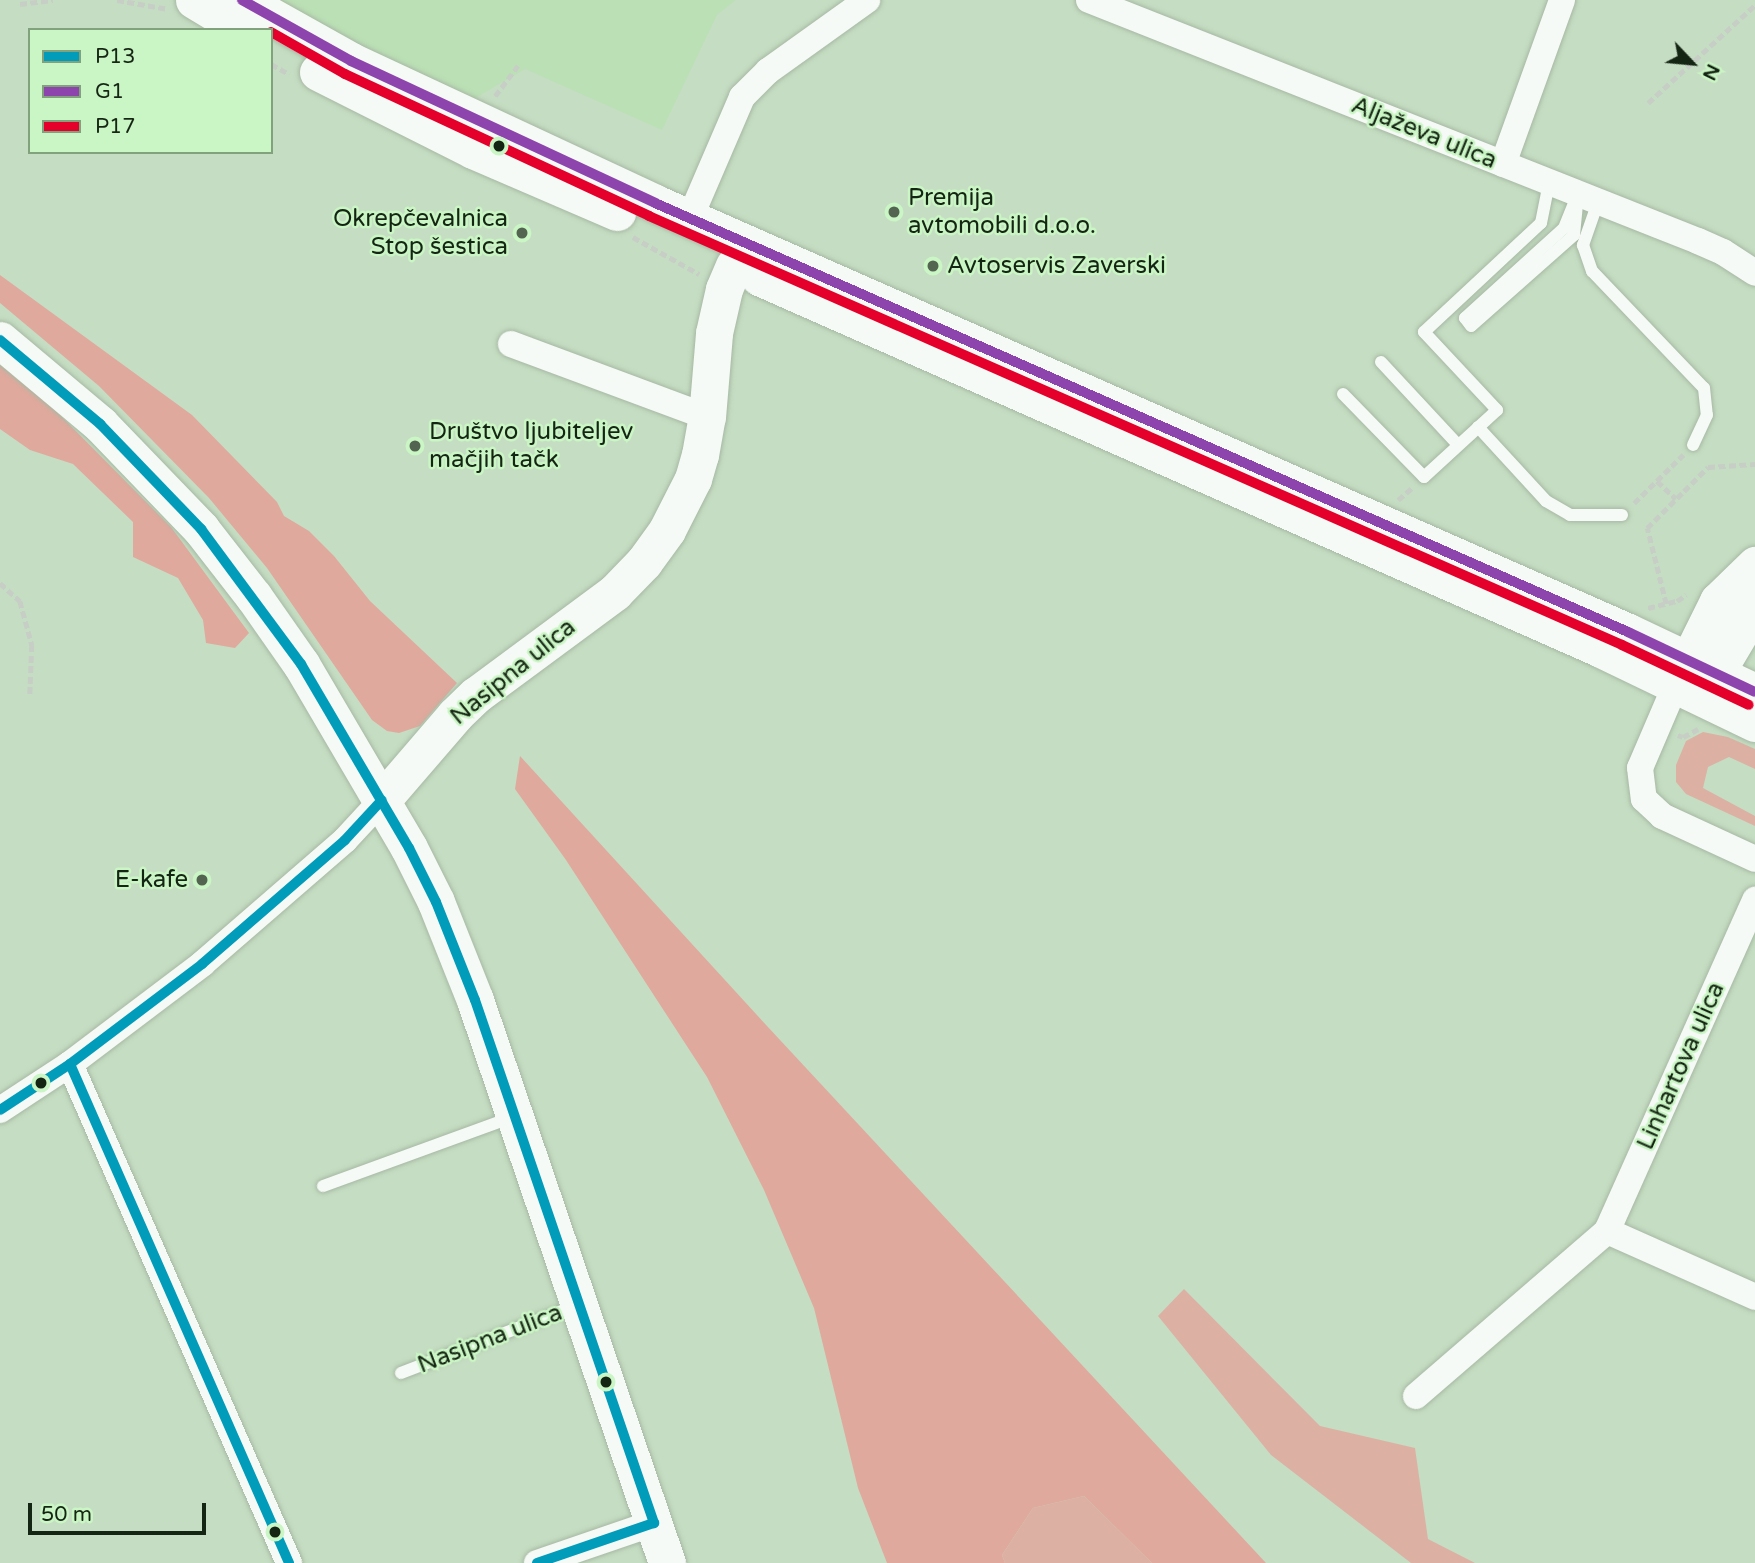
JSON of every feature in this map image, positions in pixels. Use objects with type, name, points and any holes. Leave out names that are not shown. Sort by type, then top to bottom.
[{"type":"main road","points":[[242,0],[351,61],[1695,679],[1755,723]]},
{"type":"main road","points":[[186,5],[239,28]]},
{"type":"main road","points":[[273,46],[340,84],[473,150],[734,266],[1695,679],[1755,692]]},
{"type":"main road","name":"Nasipna ulica","points":[[667,1563],[475,1000],[436,902],[382,800],[432,741],[477,695],[615,592],[644,562],[667,530],[693,479],[707,417],[714,333],[724,289],[734,266]]},
{"type":"main road","points":[[0,340],[100,424],[201,529],[254,597],[301,664],[382,800]]},
{"type":"main road","points":[[1695,679],[1718,601],[1755,565]]},
{"type":"main road","points":[[1695,679],[1755,607]]},
{"type":"street","points":[[690,218],[742,97],[768,71],[867,0]]},
{"type":"street","name":"Aljaževa ulica","points":[[1089,0],[1723,252],[1755,273]]},
{"type":"street","points":[[1503,164],[1562,0]]},
{"type":"street","points":[[511,344],[707,417]]},
{"type":"street","points":[[1695,679],[1657,724],[1640,768],[1644,799],[1662,816],[1755,859]]},
{"type":"street","points":[[0,1110],[70,1064],[202,964],[345,840],[382,800]]},
{"type":"street","name":"Linhartova ulica","points":[[1416,1396],[1607,1231],[1755,900]]},
{"type":"street","points":[[70,1064],[289,1563]]},
{"type":"street","points":[[1607,1231],[1755,1297]]},
{"type":"street","points":[[537,1563],[654,1523]]},
{"type":"lane","points":[[1343,394],[1424,477],[1497,410],[1424,332],[1541,223],[1549,183]]},
{"type":"lane","points":[[1588,198],[1574,235],[1471,326],[1465,317],[1564,228],[1588,198]]},
{"type":"lane","points":[[1588,198],[1583,245],[1592,271],[1704,388],[1707,415],[1693,444]]},
{"type":"lane","points":[[1381,362],[1458,445]]},
{"type":"lane","points":[[1478,427],[1546,500],[1570,515],[1622,515]]},
{"type":"lane","points":[[323,1186],[514,1116]]},
{"type":"lane","name":"Nasipna ulica","points":[[401,1373],[578,1305]]},
{"type":"path","points":[[20,4],[53,0]]},
{"type":"path","points":[[117,0],[186,5]]},
{"type":"path","points":[[1648,103],[1755,5]]},
{"type":"path","points":[[494,98],[518,66]]},
{"type":"path","points":[[1622,515],[1693,444]]},
{"type":"path","points":[[1666,604],[1647,528],[1708,467],[1755,464]]},
{"type":"path","points":[[1391,507],[1424,477]]},
{"type":"path","points":[[1657,481],[1676,499]]},
{"type":"path","points":[[0,583],[20,601],[32,645],[30,694]]},
{"type":"shaded area","points":[[276,0],[736,0],[717,15],[662,130],[525,69],[467,103]]},
{"type":"shaded area","points":[[0,275],[192,415],[277,502],[284,516],[309,531],[334,556],[370,601],[457,683],[420,726],[399,733],[387,731],[372,720],[267,568],[209,498],[99,386],[0,303]]},
{"type":"shaded area","points":[[0,365],[54,409],[171,527],[249,633],[235,648],[206,643],[203,620],[178,578],[133,557],[133,522],[73,464],[30,450],[0,429]]},
{"type":"shaded area","points":[[1703,732],[1728,737],[1755,749],[1755,769],[1729,757],[1708,767],[1703,788],[1755,816],[1755,826],[1686,794],[1676,782],[1676,765],[1686,741]]},
{"type":"shaded area","points":[[520,756],[1266,1563],[1152,1563],[1084,1496],[1033,1508],[1002,1555],[1005,1563],[887,1563],[858,1488],[814,1308],[764,1190],[707,1077],[566,860],[515,789]]},
{"type":"shaded area","points":[[1184,1289],[1320,1426],[1415,1448],[1428,1539],[1475,1563],[1411,1563],[1271,1455],[1158,1316]]},
{"type":"shaded area","points":[[1084,1496],[1152,1563],[1005,1563],[1002,1555],[1033,1508]]},
{"type":"transit line","name":"G1","points":[[242,0],[351,61],[655,203],[1628,632],[1755,692]]},
{"type":"transit line","name":"P17","points":[[273,33],[345,74],[649,216],[1622,645],[1749,705]]},
{"type":"transit line","name":"P13","points":[[0,340],[100,424],[201,529],[301,664],[409,848],[436,902],[475,1000],[654,1523]]},
{"type":"transit line","name":"P13","points":[[0,1110],[70,1064],[202,964],[345,840],[382,800]]},
{"type":"transit line","name":"P13","points":[[70,1064],[289,1563]]},
{"type":"transit line","name":"P13","points":[[537,1563],[654,1523]]},
{"type":"place","name":"Premija avtomobili d.o.o.","points":[[894,212]]},
{"type":"place","name":"Okrepčevalnica Stop šestica","points":[[522,233]]},
{"type":"place","name":"Avtoservis Zaverski","points":[[933,266]]},
{"type":"place","name":"Društvo ljubiteljev mačjih tačk","points":[[415,446]]},
{"type":"place","name":"E-kafe","points":[[202,880]]}]
